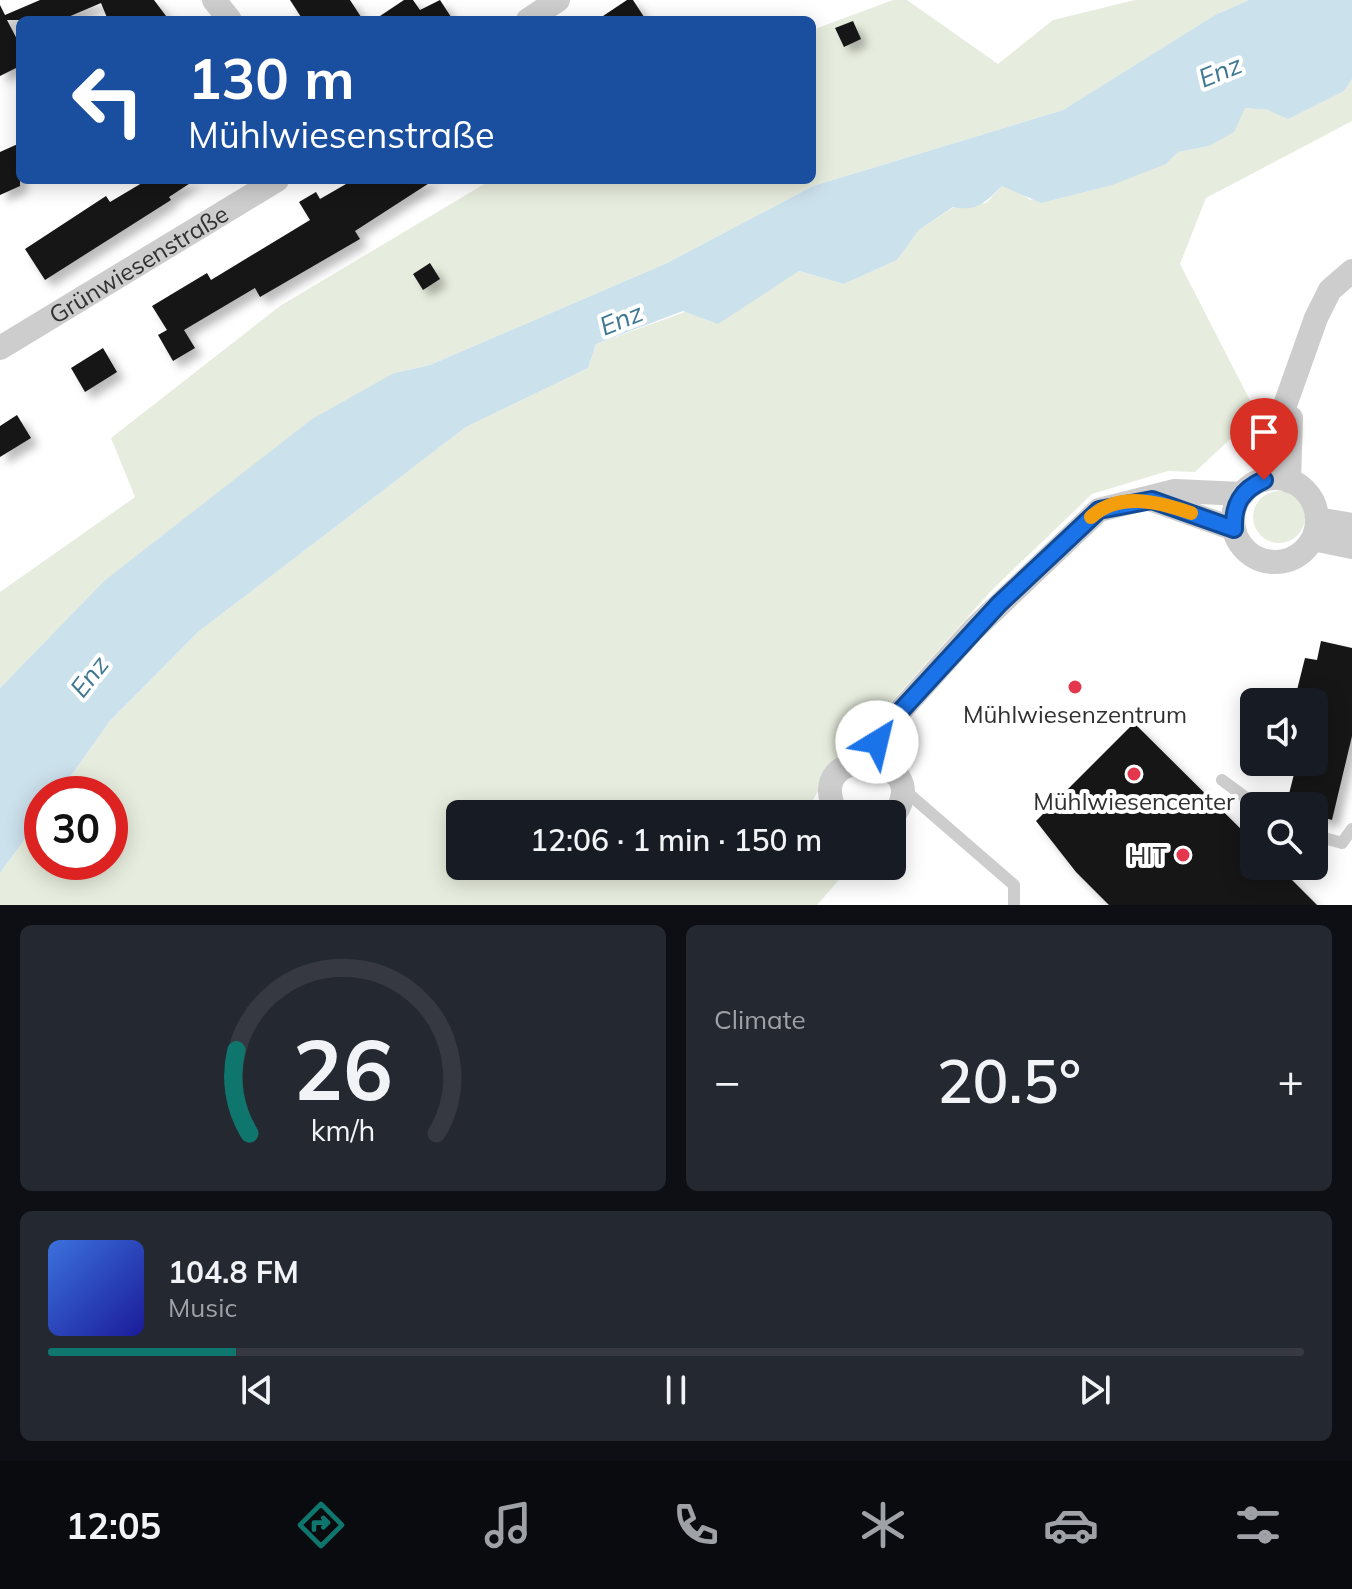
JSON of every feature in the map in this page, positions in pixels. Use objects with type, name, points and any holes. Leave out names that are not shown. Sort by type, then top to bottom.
[{"type":"street","points":[[214,0],[227,16]]},
{"type":"street","points":[[534,16],[558,0]]},
{"type":"street","name":"Grünwiesenstraße","points":[[0,348],[270,184]]},
{"type":"street","points":[[1264,480],[1273,439],[1316,318],[1330,290],[1352,271]]},
{"type":"street","points":[[1289,481],[1292,391]]},
{"type":"street","points":[[1264,480],[1289,481],[1309,496],[1315,529],[1297,557],[1274,562],[1248,553],[1234,529],[1236,505],[1243,494],[1264,480]]},
{"type":"street","points":[[876,761],[877,742],[884,729],[947,657],[1055,548],[1099,510],[1152,500],[1175,491],[1243,494]]},
{"type":"street","points":[[1152,500],[1234,529]]},
{"type":"street","points":[[1315,529],[1352,525]]},
{"type":"street","points":[[1315,529],[1352,547]]},
{"type":"street","points":[[831,800],[835,778],[853,762],[876,761],[895,774],[900,786],[899,800]]},
{"type":"lane","points":[[1222,780],[1240,793]]},
{"type":"lane","points":[[900,786],[1014,885],[1014,905]]},
{"type":"lane","points":[[1328,839],[1342,843],[1352,829]]},
{"type":"green space","points":[[893,0],[907,0],[998,64],[1053,20],[1135,0],[1249,0],[1215,15],[1063,110],[813,186],[667,263],[430,365],[394,373],[104,581],[0,688],[0,592],[135,497],[111,438],[280,306],[484,184],[816,184],[816,29]]},
{"type":"green space","points":[[1352,79],[1352,121],[1206,198],[1180,264],[1257,414],[1195,472],[1168,471],[1092,494],[992,590],[895,698],[846,742],[813,800],[446,800],[446,880],[839,880],[817,905],[0,905],[0,873],[24,840],[24,880],[128,880],[128,776],[71,776],[110,721],[198,632],[466,427],[588,368],[596,344],[799,271],[844,284],[897,260],[919,230],[954,207],[986,203],[1002,186],[1019,191],[1030,200],[1166,164],[1178,152],[1209,146],[1245,108],[1268,110],[1344,91]]},
{"type":"green space","points":[[1279,491],[1297,499],[1305,517],[1297,535],[1279,543],[1261,535],[1253,517],[1261,499]]},
{"type":"water","name":"Enz","points":[[1249,0],[1352,0],[1352,79],[1344,91],[1288,119],[1268,110],[1245,108],[1234,132],[1209,146],[1178,152],[1166,164],[1112,185],[1041,203],[1002,186],[975,207],[953,207],[919,230],[897,260],[844,284],[799,271],[718,324],[683,311],[596,344],[588,368],[466,427],[198,632],[110,721],[71,776],[24,776],[24,840],[0,873],[0,688],[104,581],[312,419],[394,373],[430,365],[667,263],[813,186],[1063,110],[1215,15]]},
{"type":"building","points":[[40,0],[154,0],[166,16],[106,16],[101,3],[70,16],[16,16],[16,20],[7,20],[16,37],[16,68],[0,76],[0,5],[5,15]]},
{"type":"building","points":[[290,0],[350,0],[360,16],[300,16]]},
{"type":"building","points":[[404,0],[413,0],[420,10],[440,0],[450,16],[380,16]]},
{"type":"building","points":[[627,0],[633,0],[643,16],[603,16]]},
{"type":"building","points":[[853,21],[861,39],[844,47],[835,28]]},
{"type":"building","points":[[16,145],[16,184],[20,186],[0,195],[0,152]]},
{"type":"building","points":[[140,184],[189,184],[169,197],[171,200],[45,280],[25,249],[106,196],[110,202]]},
{"type":"building","points":[[346,184],[428,184],[355,231],[360,239],[260,297],[255,288],[184,330],[195,348],[173,361],[158,335],[167,330],[152,306],[207,273],[211,280],[310,220],[299,202],[316,192],[320,199]]},
{"type":"building","points":[[430,263],[440,279],[423,290],[413,274]]},
{"type":"building","points":[[103,348],[117,372],[85,392],[71,368]]},
{"type":"building","points":[[17,415],[31,438],[0,457],[0,426]]},
{"type":"building","points":[[1321,641],[1352,648],[1352,736],[1332,820],[1328,819],[1328,792],[1290,792],[1294,776],[1328,776],[1328,688],[1298,688],[1305,658],[1317,660]]},
{"type":"building","name":"Mühlwiesencenter","points":[[1134,723],[1240,828],[1240,880],[1292,880],[1317,905],[1109,905],[1076,872],[1036,821]]},
{"type":"slow traffic","points":[[1091,517],[1099,510],[1152,500],[1191,513]]},
{"type":"place","name":"Mühlwiesenzentrum","points":[[1075,687]]},
{"type":"place","name":"Mühlwiesencenter","points":[[1134,774]]},
{"type":"place","name":"HIT","points":[[1183,855]]},
{"type":"route","points":[[877,742],[884,729],[947,657],[1055,548],[1099,510],[1152,500],[1234,529],[1236,505],[1252,485],[1264,480]]}]
